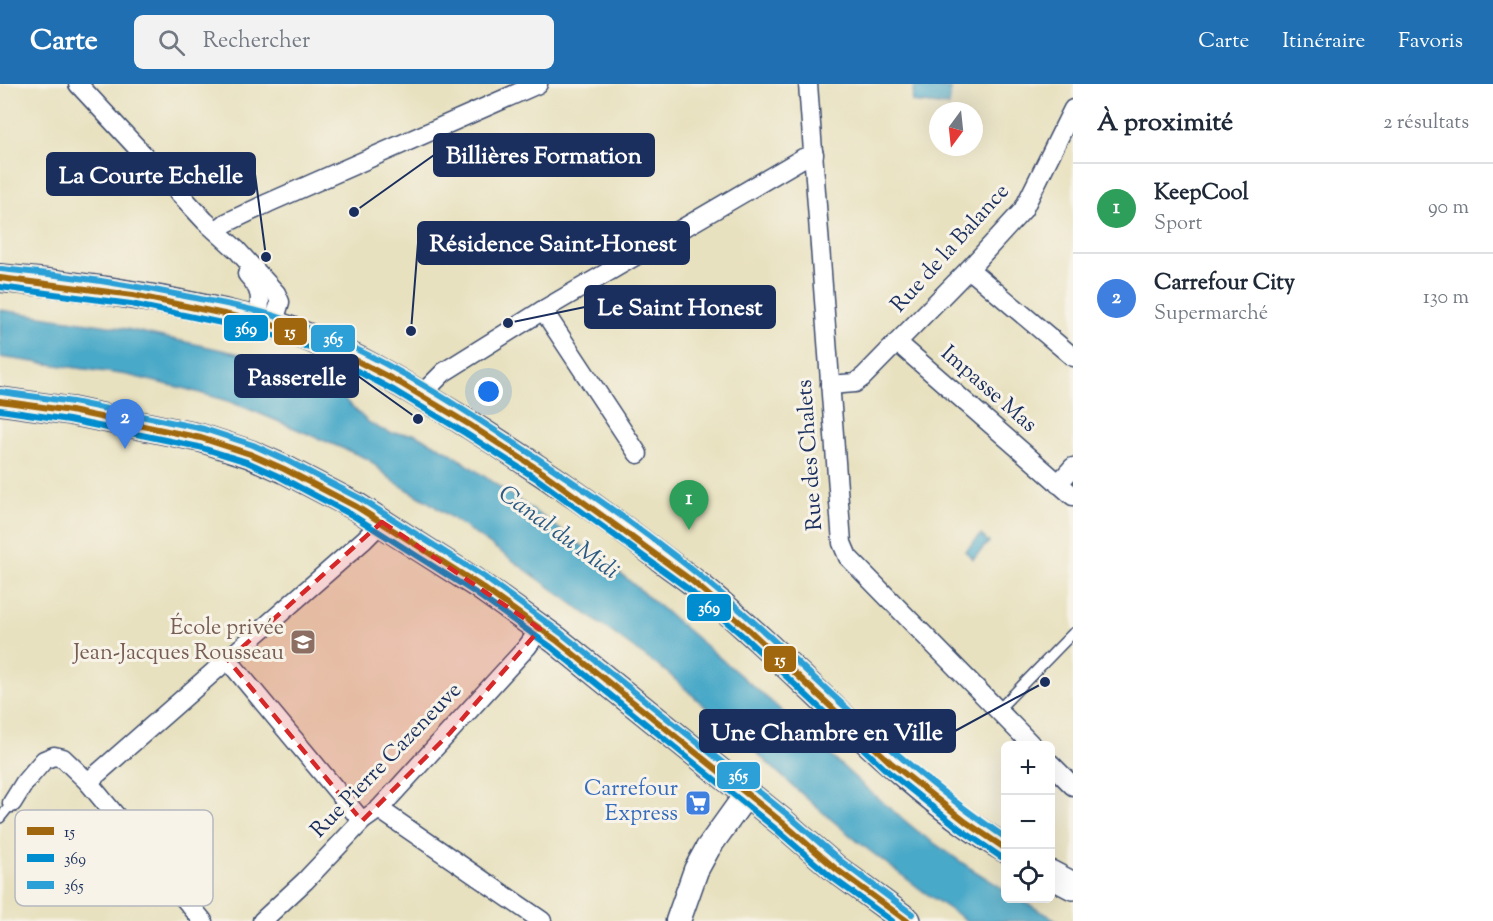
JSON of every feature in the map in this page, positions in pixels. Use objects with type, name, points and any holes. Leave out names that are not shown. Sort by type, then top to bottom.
[{"type":"main road","points":[[0,278],[57,283],[139,296],[266,323],[314,339],[367,364],[526,460],[595,507],[712,597],[918,787],[972,829],[1001,847]]},
{"type":"main road","points":[[0,401],[71,411],[201,438],[284,469],[382,522],[479,585],[540,629],[783,823],[836,869],[907,921]]},
{"type":"main road","points":[[1055,877],[1073,886]]},
{"type":"street","points":[[78,84],[216,231],[231,256],[254,280],[260,291],[266,323]]},
{"type":"street","points":[[216,231],[226,223],[268,203],[538,84]]},
{"type":"street","name":"Rue des Chalets","points":[[808,84],[842,543],[848,557],[1028,741]]},
{"type":"street","name":"Rue de la Balance","points":[[830,385],[855,383],[863,378],[898,344],[1023,210],[1073,109]]},
{"type":"street","points":[[421,395],[444,372],[543,310],[803,158],[814,154]]},
{"type":"street","points":[[969,269],[1073,357]]},
{"type":"street","points":[[543,310],[638,454]]},
{"type":"street","name":"Impasse Mas","points":[[898,344],[1073,496]]},
{"type":"street","points":[[1058,484],[1073,467]]},
{"type":"street","points":[[88,782],[382,522]]},
{"type":"street","name":"Rue Pierre Cazeneuve","points":[[262,921],[306,881],[362,822],[379,809],[496,681],[540,629]]},
{"type":"street","points":[[228,660],[362,822]]},
{"type":"street","points":[[12,803],[44,760],[54,756],[63,758],[88,782],[111,810]]},
{"type":"street","points":[[1055,769],[1073,786]]},
{"type":"street","points":[[681,920],[696,870],[708,848],[746,795]]},
{"type":"street","points":[[379,809],[542,921]]},
{"type":"street","points":[[191,906],[203,921]]},
{"type":"lane","points":[[998,710],[1073,633]]},
{"type":"lane","points":[[0,818],[12,803]]},
{"type":"highlighted area","points":[[382,522],[540,629],[450,733],[362,821],[228,660]]},
{"type":"water","points":[[914,85],[951,89],[949,102],[929,102],[929,104],[912,102]]},
{"type":"water","name":"Canal du Midi","points":[[0,310],[122,328],[240,354],[298,371],[341,396],[368,422],[380,429],[391,433],[415,434],[449,452],[547,520],[626,578],[774,704],[875,796],[921,834],[1001,887],[1001,903],[1026,903],[1058,921],[967,921],[924,892],[857,841],[668,673],[508,557],[427,501],[393,481],[368,459],[228,401],[186,389],[127,375],[0,357]]},
{"type":"water","points":[[981,535],[989,542],[973,559],[965,551]]},
{"type":"transit line","name":"365","points":[[1,269],[126,285],[261,312],[312,329],[400,372],[456,405],[568,479],[679,559],[765,632],[898,755],[1001,834]]},
{"type":"transit line","name":"15","points":[[0,278],[133,295],[267,323],[326,345],[400,383],[542,472],[692,581],[749,630],[890,762],[966,822],[1001,846]]},
{"type":"transit line","name":"369","points":[[0,287],[131,304],[265,332],[323,353],[395,391],[537,479],[687,588],[743,636],[885,769],[960,829],[1001,857]]},
{"type":"transit line","name":"365","points":[[1,392],[73,402],[204,429],[253,445],[361,499],[484,577],[561,633],[789,816],[842,862],[912,914]]},
{"type":"transit line","name":"15","points":[[0,401],[71,411],[201,438],[250,454],[284,469],[357,507],[479,585],[556,640],[783,823],[836,869],[907,921]]},
{"type":"transit line","name":"369","points":[[0,410],[69,420],[199,447],[247,462],[352,515],[474,592],[551,647],[777,830],[830,876],[892,921]]},
{"type":"place","name":"Billières Formation","points":[[354,212]]},
{"type":"place","name":"La Courte Echelle","points":[[266,257]]},
{"type":"place","name":"Le Saint Honest","points":[[508,323]]},
{"type":"place","name":"Résidence Saint-Honest","points":[[411,331]]},
{"type":"place","name":"Passerelle","points":[[418,419]]},
{"type":"place","name":"Carrefour City","points":[[125,449]]},
{"type":"place","name":"KeepCool","points":[[689,530]]},
{"type":"place","name":"École privée Jean-Jacques Rousseau","points":[[303,642]]},
{"type":"place","name":"Une Chambre en Ville","points":[[1045,682]]},
{"type":"place","name":"Carrefour Express","points":[[698,803]]}]
